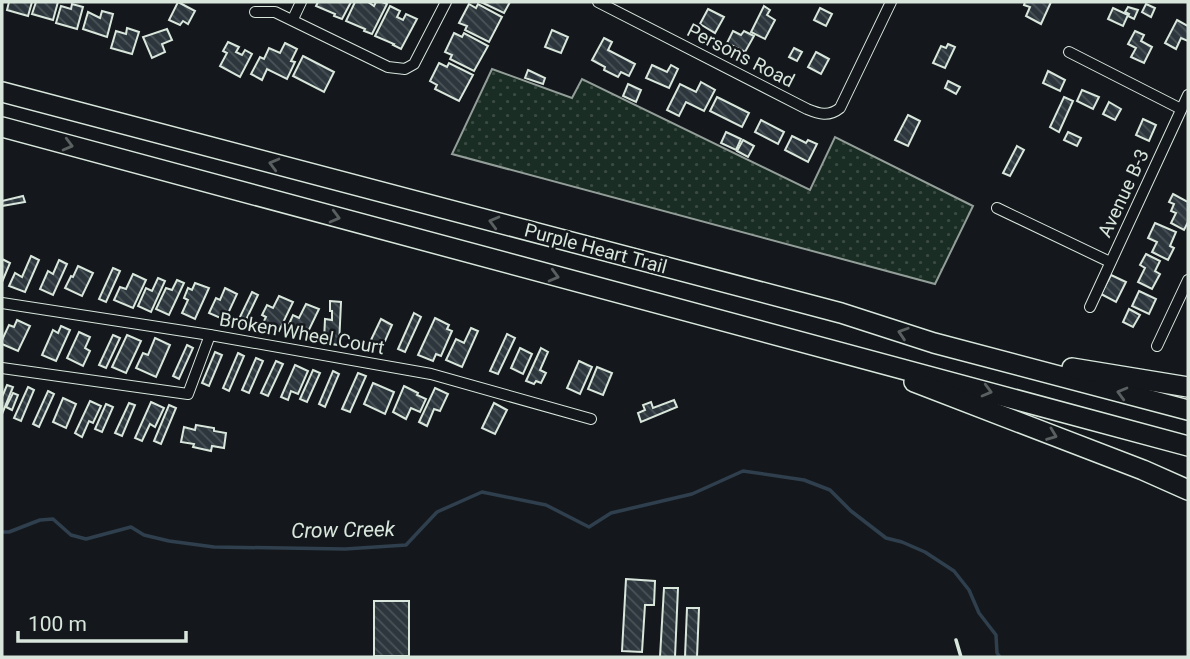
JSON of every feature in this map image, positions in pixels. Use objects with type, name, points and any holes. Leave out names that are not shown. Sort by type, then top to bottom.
[{"type":"highway","name":"Purple Heart Trail","points":[[2,92],[841,313],[934,343],[1188,410]]},
{"type":"highway","name":"Purple Heart Trail","points":[[2,127],[1188,446]]},
{"type":"highway","points":[[757,331],[909,380],[1143,470],[1188,490]]},
{"type":"highway","points":[[934,343],[1188,387]]},
{"type":"street","points":[[293,19],[302,2]]},
{"type":"street","points":[[255,12],[275,12],[388,67],[405,69],[414,64],[446,2]]},
{"type":"street","name":"Persons Road","points":[[598,2],[814,112],[825,115],[833,114],[840,108],[891,2]]},
{"type":"street","points":[[1069,52],[1181,109]]},
{"type":"street","name":"Avenue B-3","points":[[1090,307],[1188,95]]},
{"type":"street","points":[[997,208],[1110,262]]},
{"type":"street","points":[[1157,346],[1188,280]]},
{"type":"street","name":"Broken Wheel Court","points":[[2,303],[210,335],[431,374],[591,419]]},
{"type":"street","points":[[2,368],[188,394],[210,335]]},
{"type":"green space","points":[[492,69],[572,98],[582,79],[810,190],[835,137],[973,206],[935,284],[452,154]]},
{"type":"building","points":[[9,2],[32,2],[28,16],[7,10]]},
{"type":"building","points":[[36,2],[58,2],[53,20],[32,14]]},
{"type":"building","points":[[178,2],[195,11],[188,24],[183,21],[180,25],[169,20]]},
{"type":"building","points":[[318,2],[351,2],[342,19],[316,6]]},
{"type":"building","points":[[355,2],[368,2],[374,6],[376,2],[387,4],[372,34],[346,21]]},
{"type":"building","points":[[481,2],[510,2],[504,13]]},
{"type":"building","points":[[1025,2],[1051,2],[1041,24],[1026,16],[1030,7],[1024,5]]},
{"type":"building","points":[[72,4],[83,7],[77,29],[56,23],[61,6],[71,9]]},
{"type":"building","points":[[469,4],[476,8],[478,4],[502,17],[489,42],[465,30],[467,26],[459,23]]},
{"type":"building","points":[[1146,4],[1155,8],[1151,17],[1142,12]]},
{"type":"building","points":[[390,6],[400,11],[397,17],[403,20],[406,14],[417,19],[401,49],[375,36]]},
{"type":"building","points":[[764,6],[770,10],[767,15],[775,20],[765,39],[751,32]]},
{"type":"building","points":[[1128,7],[1138,10],[1134,19],[1125,12]]},
{"type":"building","points":[[820,8],[832,14],[826,26],[814,20]]},
{"type":"building","points":[[1113,8],[1128,15],[1123,26],[1108,19]]},
{"type":"building","points":[[708,9],[724,17],[715,33],[700,24]]},
{"type":"building","points":[[102,11],[113,14],[107,37],[83,29],[88,12],[100,18]]},
{"type":"building","points":[[1177,20],[1188,26],[1188,41],[1181,38],[1176,49],[1165,43]]},
{"type":"building","points":[[127,28],[139,32],[132,54],[111,48],[116,31],[126,34]]},
{"type":"building","points":[[167,29],[172,40],[162,44],[165,52],[152,58],[143,37]]},
{"type":"building","points":[[552,30],[568,37],[561,53],[545,47]]},
{"type":"building","points":[[733,31],[741,35],[744,31],[754,36],[745,52],[727,43]]},
{"type":"building","points":[[1135,31],[1144,35],[1141,41],[1152,47],[1144,63],[1131,57],[1136,48],[1128,44]]},
{"type":"building","points":[[454,33],[462,37],[464,33],[488,46],[474,71],[450,59],[452,55],[445,52]]},
{"type":"building","points":[[604,38],[612,42],[608,50],[635,64],[629,76],[621,72],[618,77],[592,60]]},
{"type":"building","points":[[228,42],[239,47],[236,52],[242,55],[245,50],[252,54],[240,77],[220,66],[227,53],[223,51]]},
{"type":"building","points":[[285,43],[297,49],[291,61],[295,62],[287,79],[267,69],[262,80],[251,74],[260,57],[264,59],[269,48],[280,53]]},
{"type":"building","points":[[948,44],[955,47],[945,68],[933,63],[941,46],[946,48]]},
{"type":"building","points":[[794,48],[802,52],[797,61],[789,57]]},
{"type":"building","points":[[816,52],[829,59],[821,74],[808,67]]},
{"type":"building","points":[[303,56],[334,72],[324,92],[293,76]]},
{"type":"building","points":[[439,63],[447,67],[449,63],[473,75],[459,101],[435,89],[437,85],[430,81]]},
{"type":"building","points":[[652,65],[667,72],[671,65],[678,69],[669,88],[646,78]]},
{"type":"building","points":[[528,70],[545,78],[543,84],[525,78]]},
{"type":"building","points":[[1048,71],[1065,80],[1060,91],[1043,83]]},
{"type":"building","points":[[948,81],[960,87],[956,94],[945,88]]},
{"type":"building","points":[[701,82],[715,90],[704,111],[686,102],[679,116],[667,110],[680,84],[696,92]]},
{"type":"building","points":[[628,84],[641,90],[636,102],[623,96]]},
{"type":"building","points":[[1082,90],[1099,97],[1093,109],[1077,101]]},
{"type":"building","points":[[717,97],[749,113],[742,127],[710,111]]},
{"type":"building","points":[[1064,97],[1073,101],[1059,132],[1050,127]]},
{"type":"building","points":[[1109,102],[1121,109],[1115,120],[1103,114]]},
{"type":"building","points":[[908,115],[920,121],[908,146],[895,140]]},
{"type":"building","points":[[1143,119],[1156,125],[1149,141],[1136,135]]},
{"type":"building","points":[[761,120],[784,132],[778,144],[755,132]]},
{"type":"building","points":[[726,132],[741,139],[736,150],[721,143]]},
{"type":"building","points":[[1068,132],[1081,138],[1077,146],[1064,140]]},
{"type":"building","points":[[792,136],[806,143],[808,140],[817,144],[808,162],[785,150]]},
{"type":"building","points":[[743,140],[754,146],[748,157],[737,151]]},
{"type":"building","points":[[1017,146],[1024,150],[1010,176],[1003,173]]},
{"type":"building","points":[[1173,194],[1188,202],[1188,222],[1184,230],[1171,223],[1176,213],[1171,211],[1174,204],[1169,202]]},
{"type":"building","points":[[23,196],[25,202],[2,206],[2,201]]},
{"type":"building","points":[[1155,223],[1176,232],[1170,246],[1174,248],[1168,260],[1152,252],[1157,242],[1148,238]]},
{"type":"building","points":[[1146,254],[1160,261],[1155,271],[1160,274],[1152,289],[1138,282],[1145,268],[1140,265]]},
{"type":"building","points":[[31,256],[39,260],[25,292],[9,286],[15,273],[22,277]]},
{"type":"building","points":[[2,259],[10,263],[2,282]]},
{"type":"building","points":[[59,260],[67,264],[53,295],[40,289],[48,271],[53,274]]},
{"type":"building","points":[[78,266],[93,273],[82,296],[65,288]]},
{"type":"building","points":[[113,268],[120,271],[106,302],[99,299]]},
{"type":"building","points":[[133,274],[146,280],[133,308],[114,300],[120,287],[126,289]]},
{"type":"building","points":[[1111,275],[1126,282],[1116,302],[1101,294]]},
{"type":"building","points":[[158,278],[165,281],[151,312],[138,306],[146,288],[152,291]]},
{"type":"building","points":[[177,280],[184,283],[169,315],[156,309],[166,288],[172,290]]},
{"type":"building","points":[[195,283],[209,288],[195,319],[182,313],[188,300],[184,298],[188,288],[192,290]]},
{"type":"building","points":[[225,288],[237,294],[225,320],[209,313],[216,298],[220,300]]},
{"type":"building","points":[[1139,291],[1156,299],[1149,314],[1132,306]]},
{"type":"building","points":[[252,292],[258,295],[244,324],[238,321]]},
{"type":"building","points":[[279,296],[293,302],[279,331],[263,323],[266,317],[262,315],[267,305],[273,308]]},
{"type":"building","points":[[330,301],[341,302],[339,345],[324,341],[325,319],[332,320]]},
{"type":"building","points":[[306,304],[319,309],[306,336],[294,331],[296,327],[289,324],[293,315],[299,318]]},
{"type":"building","points":[[1129,309],[1140,315],[1133,327],[1123,322]]},
{"type":"building","points":[[414,313],[421,317],[405,352],[398,349]]},
{"type":"building","points":[[435,318],[449,325],[447,329],[452,331],[441,356],[436,354],[433,361],[418,355]]},
{"type":"building","points":[[381,319],[392,325],[382,348],[370,342]]},
{"type":"building","points":[[17,320],[30,326],[18,351],[2,344],[9,325],[14,327]]},
{"type":"building","points":[[61,326],[70,330],[56,361],[42,355],[53,330],[58,333]]},
{"type":"building","points":[[471,328],[478,331],[462,367],[446,360],[456,339],[464,343]]},
{"type":"building","points":[[79,332],[90,337],[85,348],[90,351],[83,366],[67,358]]},
{"type":"building","points":[[507,334],[515,338],[498,374],[490,371]]},
{"type":"building","points":[[113,335],[120,338],[106,368],[99,365]]},
{"type":"building","points":[[127,335],[141,341],[126,373],[112,367]]},
{"type":"building","points":[[155,338],[170,345],[156,377],[136,368],[143,353],[148,355]]},
{"type":"building","points":[[187,345],[193,348],[179,379],[173,376]]},
{"type":"building","points":[[520,348],[532,354],[523,374],[511,368]]},
{"type":"building","points":[[541,348],[548,352],[540,370],[546,373],[541,383],[536,381],[534,384],[526,381]]},
{"type":"building","points":[[215,352],[222,355],[209,386],[202,383]]},
{"type":"building","points":[[238,353],[244,356],[229,391],[223,388]]},
{"type":"building","points":[[256,358],[263,361],[249,393],[242,390]]},
{"type":"building","points":[[276,361],[283,364],[268,396],[261,393]]},
{"type":"building","points":[[579,361],[592,367],[580,394],[567,388]]},
{"type":"building","points":[[295,365],[308,371],[298,394],[291,391],[288,400],[281,397]]},
{"type":"building","points":[[597,367],[612,373],[603,395],[588,389]]},
{"type":"building","points":[[313,370],[320,373],[307,402],[300,399]]},
{"type":"building","points":[[333,371],[339,374],[325,407],[319,404]]},
{"type":"building","points":[[358,373],[366,376],[350,412],[342,409]]},
{"type":"building","points":[[373,383],[394,392],[385,414],[364,404]]},
{"type":"building","points":[[7,385],[13,387],[2,414],[2,397]]},
{"type":"building","points":[[404,386],[426,399],[420,412],[411,408],[406,419],[393,412]]},
{"type":"building","points":[[28,387],[34,390],[21,421],[14,418]]},
{"type":"building","points":[[435,388],[448,394],[440,411],[434,409],[427,426],[419,422]]},
{"type":"building","points":[[48,391],[54,394],[39,427],[33,424]]},
{"type":"building","points":[[13,393],[18,395],[12,410],[6,407]]},
{"type":"building","points":[[63,398],[76,404],[66,428],[53,422]]},
{"type":"building","points":[[674,400],[677,407],[641,422],[638,413],[645,410],[643,405],[651,402],[653,408]]},
{"type":"building","points":[[90,401],[101,406],[93,423],[89,421],[82,437],[75,433]]},
{"type":"building","points":[[151,402],[164,408],[155,427],[150,424],[142,441],[135,438]]},
{"type":"building","points":[[129,403],[135,405],[122,436],[115,433]]},
{"type":"building","points":[[494,403],[507,410],[495,434],[482,428]]},
{"type":"building","points":[[106,404],[113,407],[102,432],[95,429]]},
{"type":"building","points":[[169,405],[176,408],[161,444],[154,441]]},
{"type":"building","points":[[196,425],[226,433],[224,448],[212,446],[211,451],[181,442],[184,427],[195,430]]},
{"type":"building","points":[[626,579],[655,581],[654,605],[645,605],[642,652],[622,651]]},
{"type":"building","points":[[664,588],[678,588],[675,657],[660,657]]},
{"type":"building","points":[[374,601],[409,601],[409,656],[374,656]]},
{"type":"building","points":[[687,608],[699,608],[697,657],[685,657]]},
{"type":"waterway","name":"Crow Creek","points":[[2,532],[9,532],[40,520],[53,519],[71,535],[86,539],[131,527],[144,535],[214,547],[345,549],[406,545],[437,512],[482,492],[546,505],[589,527],[611,513],[692,494],[743,471],[804,480],[830,490],[851,511],[886,538],[925,552],[954,571],[969,590],[979,613],[996,635],[997,653],[1000,657]]},
{"type":"wall","points":[[956,640],[961,657]]}]
